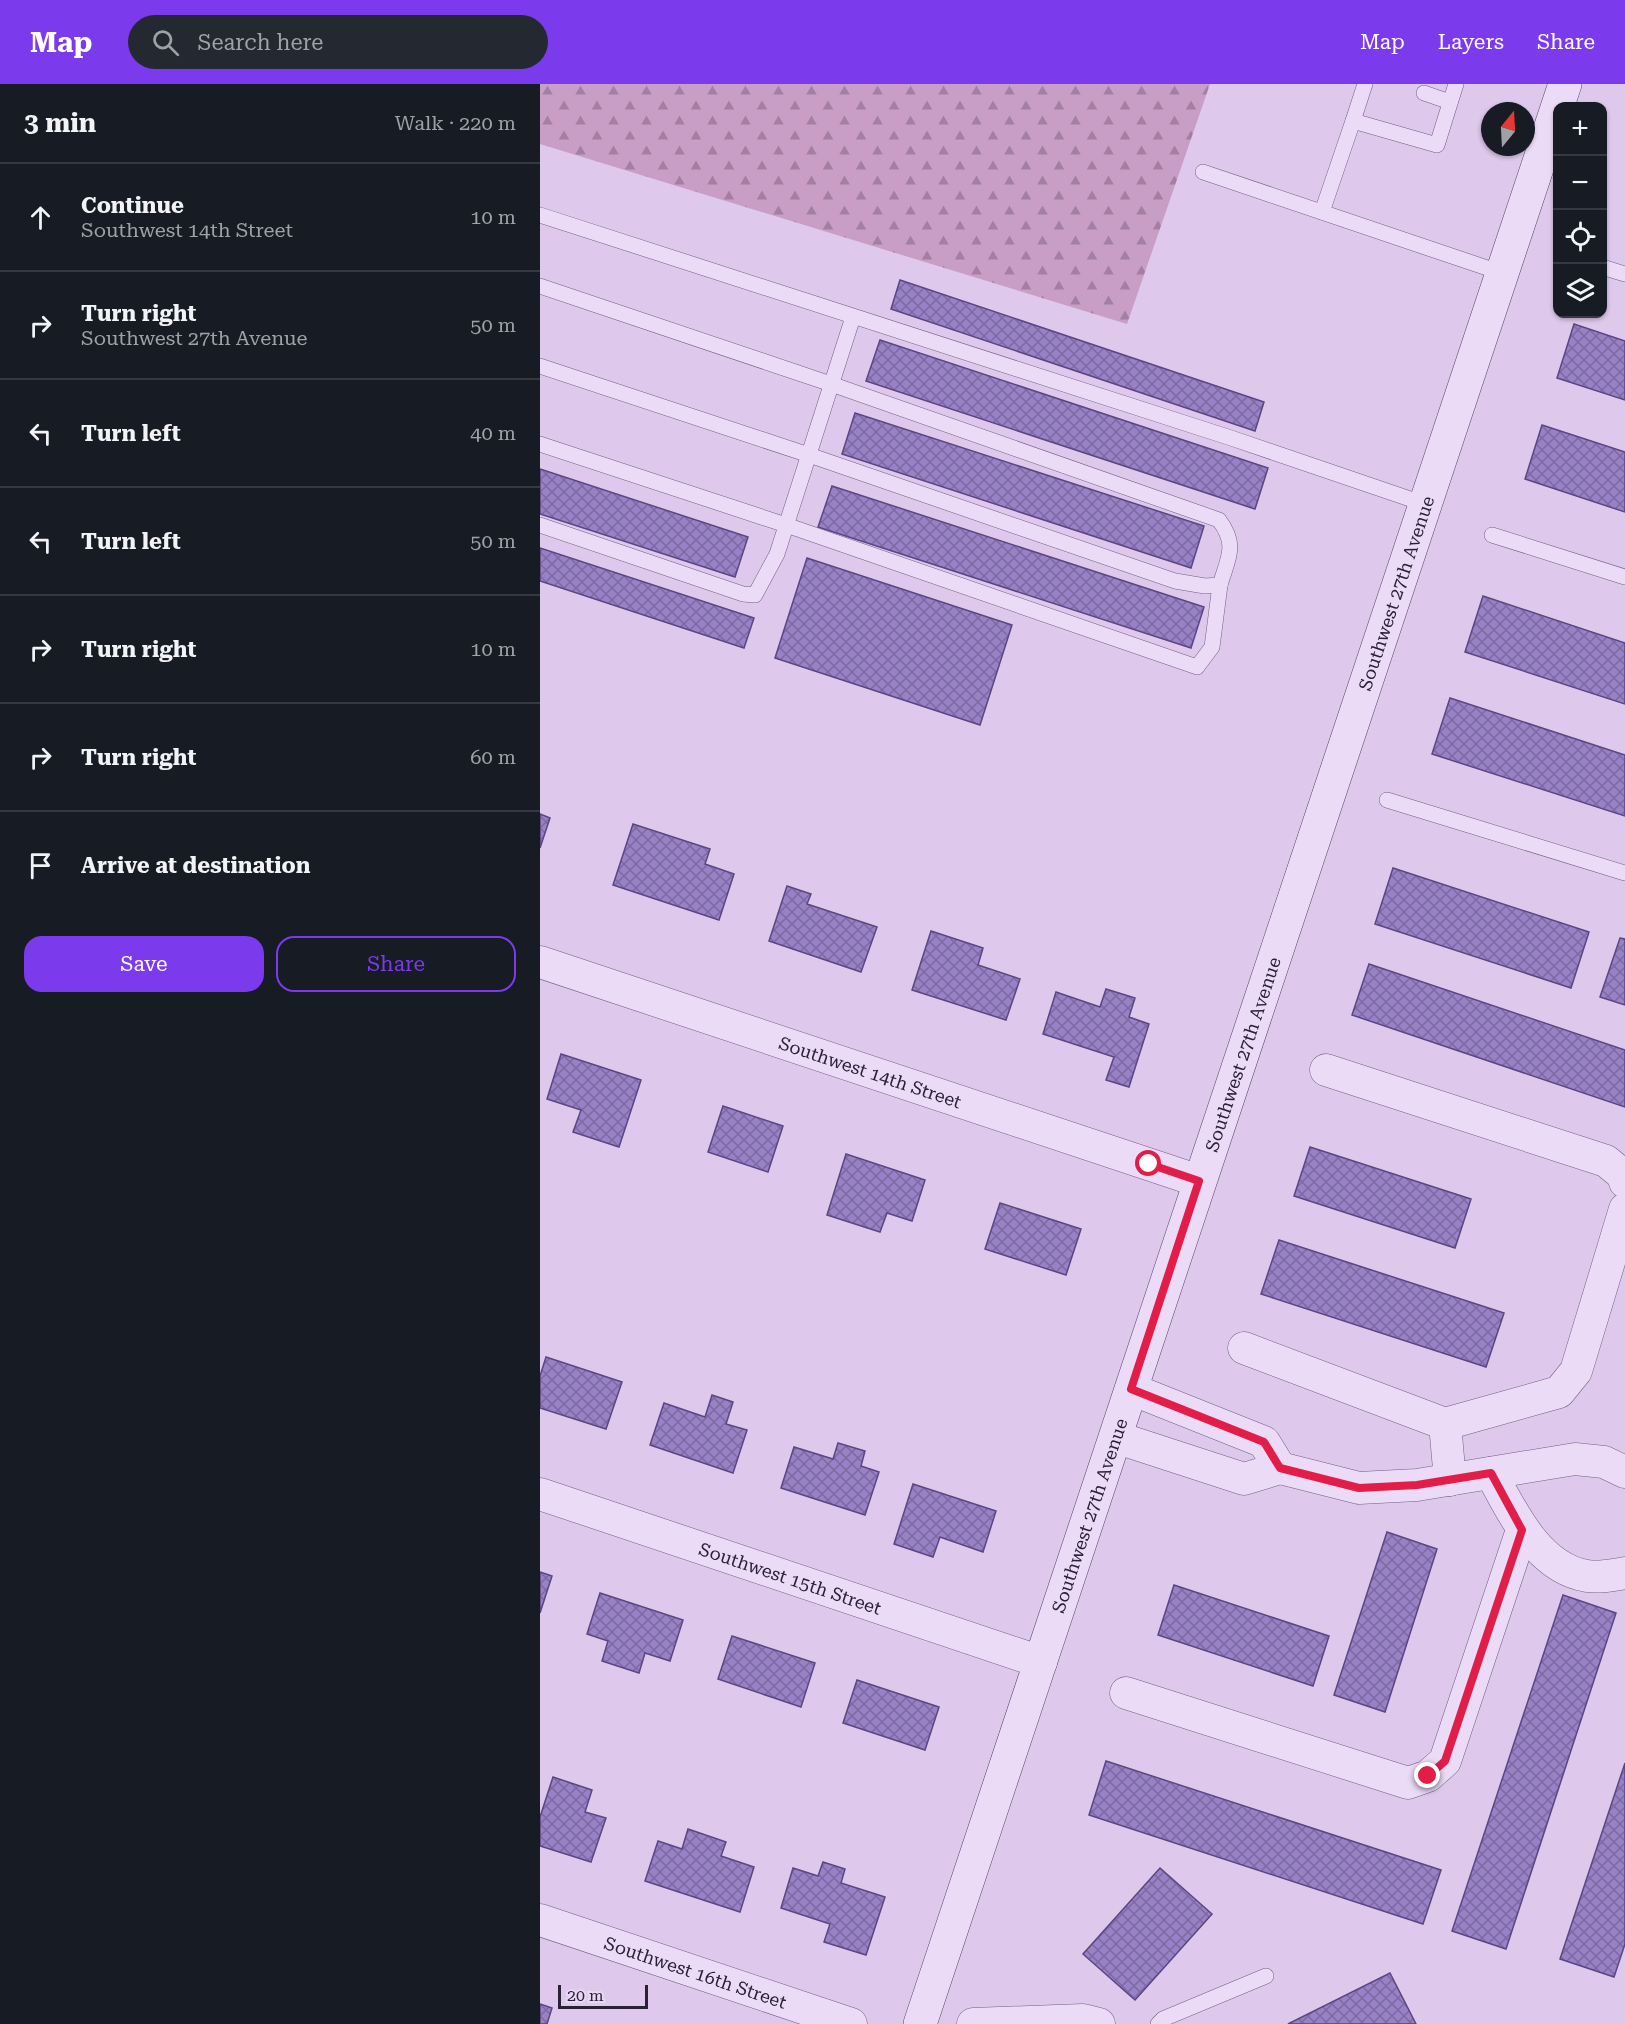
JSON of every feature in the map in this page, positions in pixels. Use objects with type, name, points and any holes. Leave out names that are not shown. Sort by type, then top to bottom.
[{"type":"main road","name":"Southwest 27th Avenue","points":[[920,2024],[1564,84]]},
{"type":"street","name":"Southwest 14th Street","points":[[540,962],[1199,1181]]},
{"type":"street","points":[[1326,1070],[1606,1161],[1623,1175],[1625,1182]]},
{"type":"street","points":[[1244,1348],[1445,1424],[1558,1392],[1576,1371],[1625,1209]]},
{"type":"street","points":[[1131,1389],[1264,1442],[1280,1468]]},
{"type":"street","points":[[1445,1424],[1450,1480]]},
{"type":"street","points":[[1115,1437],[1244,1479],[1280,1468],[1359,1488],[1417,1485],[1575,1459],[1604,1462],[1625,1472]]},
{"type":"street","points":[[1491,1473],[1522,1530],[1551,1559],[1572,1572],[1594,1577],[1625,1573]]},
{"type":"street","name":"Southwest 15th Street","points":[[540,1494],[1041,1662]]},
{"type":"street","points":[[1126,1693],[1408,1783],[1428,1776],[1445,1761],[1522,1530]]},
{"type":"street","name":"Southwest 16th Street","points":[[540,1920],[851,2024]]},
{"type":"street","points":[[973,2024],[1083,2020],[1099,2024]]},
{"type":"lane","points":[[1322,212],[1365,84]]},
{"type":"lane","points":[[1353,121],[1437,145],[1456,84]]},
{"type":"lane","points":[[1424,93],[1450,102]]},
{"type":"lane","points":[[1203,172],[1502,273]]},
{"type":"lane","points":[[540,215],[1425,504]]},
{"type":"lane","points":[[1607,269],[1625,274]]},
{"type":"lane","points":[[540,286],[831,384],[1219,520],[1229,533],[1230,552],[1220,585],[1212,647],[1197,667],[786,525],[540,444]]},
{"type":"lane","points":[[540,525],[743,594],[755,595],[777,554],[853,317]]},
{"type":"lane","points":[[540,366],[1175,581],[1204,586],[1220,585]]},
{"type":"lane","points":[[1492,535],[1625,577]]},
{"type":"lane","points":[[1387,800],[1625,873]]},
{"type":"lane","points":[[1158,2024],[1163,2019],[1266,1976]]},
{"type":"green space","points":[[540,84],[1210,84],[1127,324],[540,144]]},
{"type":"building","points":[[900,280],[1264,402],[1255,431],[891,309]]},
{"type":"building","points":[[1574,324],[1625,341],[1625,400],[1557,378]]},
{"type":"building","points":[[880,340],[1268,468],[1255,509],[866,381]]},
{"type":"building","points":[[855,413],[1204,526],[1191,568],[842,454]]},
{"type":"building","points":[[1542,425],[1625,452],[1625,512],[1525,479]]},
{"type":"building","points":[[540,469],[748,537],[735,577],[540,514]]},
{"type":"building","points":[[832,486],[1204,607],[1191,648],[818,527]]},
{"type":"building","points":[[540,548],[754,618],[744,648],[540,581]]},
{"type":"building","points":[[807,558],[1012,625],[980,725],[775,658]]},
{"type":"building","points":[[1483,596],[1625,643],[1625,704],[1465,652]]},
{"type":"building","points":[[1450,698],[1625,755],[1625,816],[1432,754]]},
{"type":"building","points":[[540,814],[550,818],[540,848]]},
{"type":"building","points":[[633,824],[710,849],[705,864],[734,874],[719,920],[613,885]]},
{"type":"building","points":[[1393,868],[1589,932],[1571,988],[1375,924]]},
{"type":"building","points":[[787,886],[811,894],[807,904],[877,927],[861,972],[769,941]]},
{"type":"building","points":[[931,931],[983,948],[978,965],[1020,979],[1006,1020],[912,990]]},
{"type":"building","points":[[1620,938],[1625,939],[1625,1005],[1600,997]]},
{"type":"building","points":[[1369,964],[1625,1050],[1625,1107],[1352,1015]]},
{"type":"building","points":[[1106,989],[1135,998],[1129,1017],[1149,1024],[1129,1087],[1106,1080],[1114,1057],[1043,1034],[1056,992],[1100,1007]]},
{"type":"building","points":[[561,1054],[641,1080],[619,1147],[573,1132],[581,1110],[547,1099]]},
{"type":"building","points":[[723,1106],[783,1126],[768,1172],[708,1152]]},
{"type":"building","points":[[1310,1147],[1471,1199],[1455,1248],[1294,1196]]},
{"type":"building","points":[[846,1154],[925,1180],[912,1221],[887,1213],[880,1232],[827,1215]]},
{"type":"building","points":[[1000,1203],[1081,1229],[1066,1275],[985,1249]]},
{"type":"building","points":[[1279,1240],[1504,1313],[1486,1367],[1261,1294]]},
{"type":"building","points":[[546,1357],[622,1382],[606,1429],[540,1408],[540,1376]]},
{"type":"building","points":[[712,1395],[733,1402],[726,1424],[747,1430],[733,1473],[650,1445],[664,1403],[705,1417]]},
{"type":"building","points":[[838,1443],[865,1451],[861,1466],[879,1472],[865,1515],[781,1488],[794,1447],[833,1459]]},
{"type":"building","points":[[913,1484],[996,1511],[983,1552],[940,1537],[933,1557],[894,1544]]},
{"type":"building","points":[[1387,1532],[1437,1549],[1385,1712],[1334,1695]]},
{"type":"building","points":[[540,1572],[552,1576],[540,1613]]},
{"type":"building","points":[[1174,1585],[1329,1636],[1313,1686],[1158,1635]]},
{"type":"building","points":[[600,1593],[683,1620],[670,1661],[645,1653],[639,1673],[602,1661],[608,1641],[587,1634]]},
{"type":"building","points":[[1563,1595],[1616,1613],[1506,1949],[1452,1931]]},
{"type":"building","points":[[732,1636],[815,1663],[801,1707],[718,1679]]},
{"type":"building","points":[[857,1680],[939,1707],[925,1750],[843,1723]]},
{"type":"building","points":[[1106,1761],[1441,1870],[1423,1924],[1089,1815]]},
{"type":"building","points":[[1625,1763],[1625,1944],[1614,1977],[1560,1959]]},
{"type":"building","points":[[553,1777],[592,1790],[585,1812],[606,1818],[591,1862],[540,1846],[540,1817]]},
{"type":"building","points":[[688,1829],[726,1842],[721,1856],[754,1867],[740,1912],[645,1881],[658,1841],[682,1849]]},
{"type":"building","points":[[823,1862],[845,1869],[841,1883],[885,1897],[866,1955],[824,1942],[830,1924],[781,1908],[793,1868],[818,1876]]},
{"type":"building","points":[[1160,1868],[1212,1914],[1135,2000],[1083,1954]]},
{"type":"building","points":[[1390,1973],[1416,2024],[1288,2024]]},
{"type":"building","points":[[540,2004],[552,2008],[547,2024],[540,2024]]},
{"type":"route","points":[[1149,1164],[1199,1181],[1131,1389],[1264,1442],[1280,1468],[1359,1488],[1417,1485],[1491,1473],[1522,1530],[1445,1761],[1428,1776]]}]
